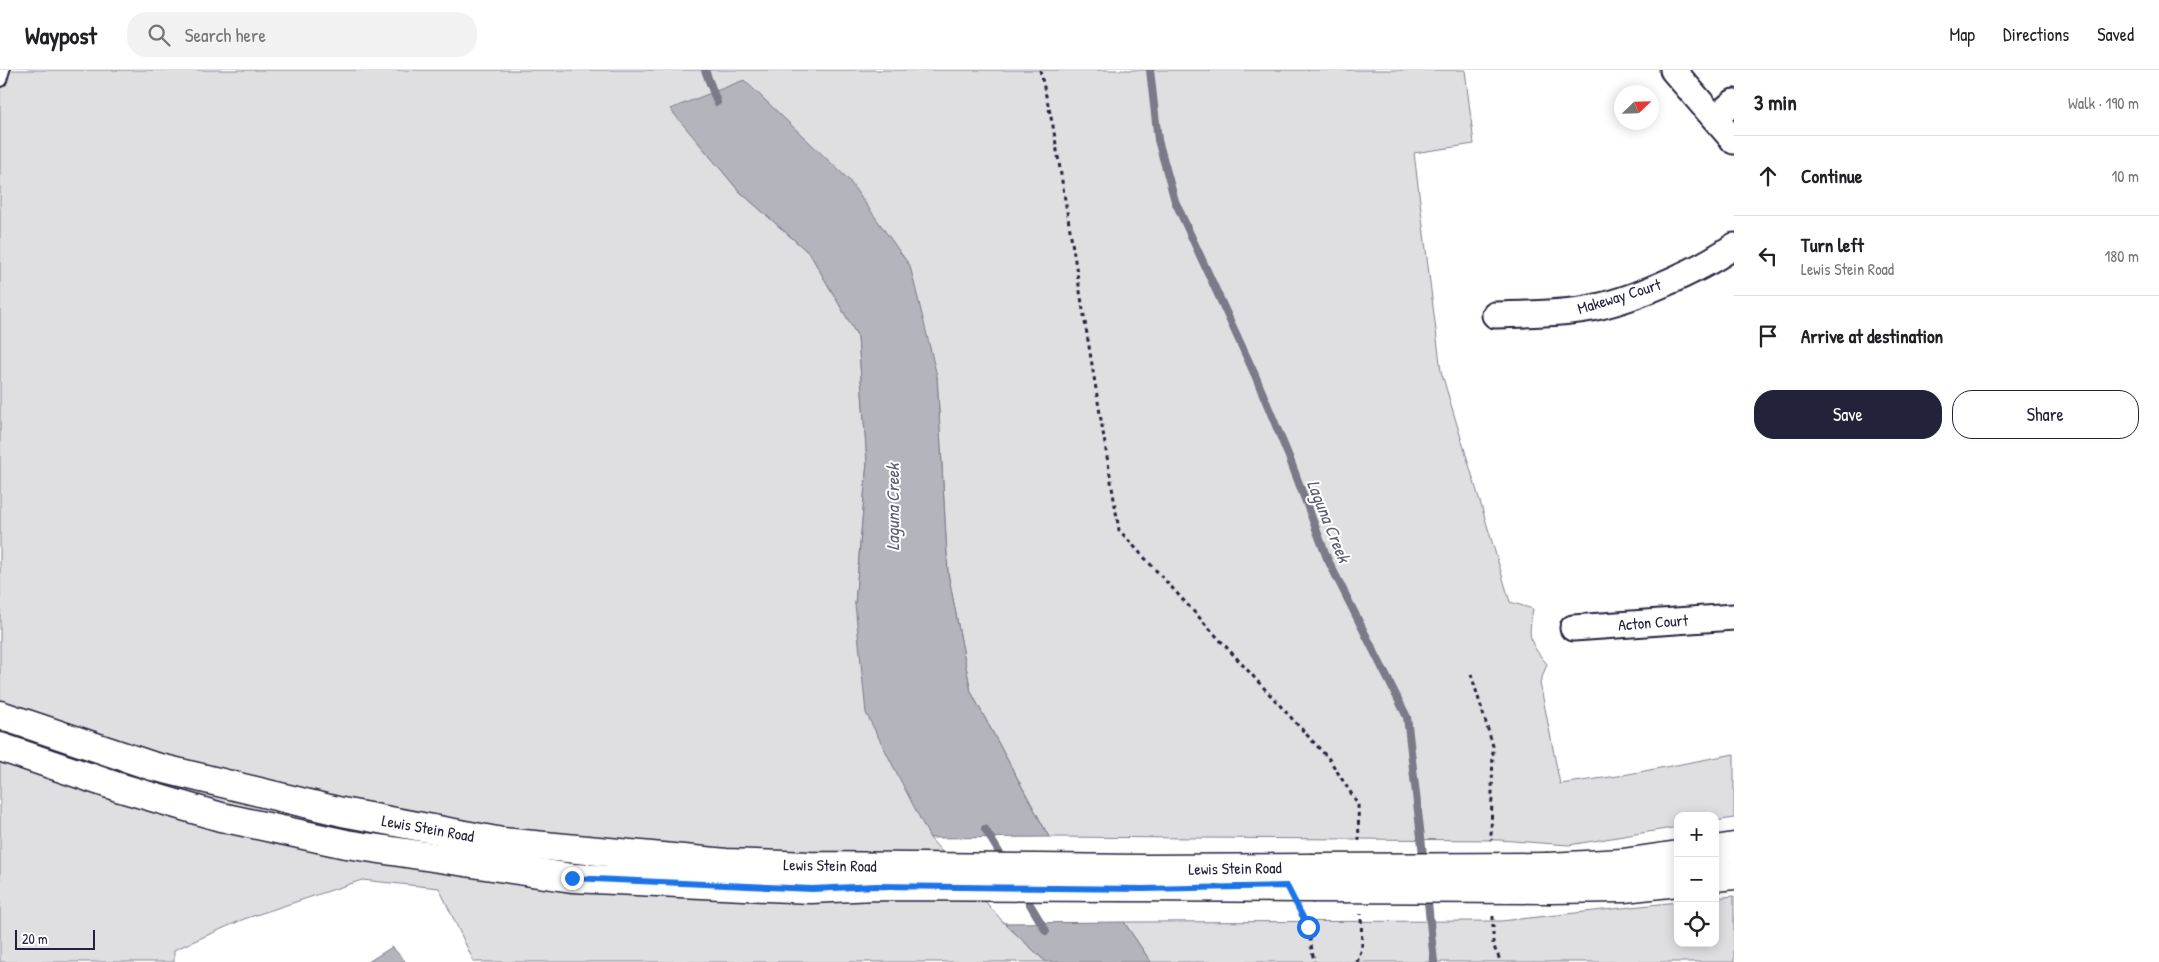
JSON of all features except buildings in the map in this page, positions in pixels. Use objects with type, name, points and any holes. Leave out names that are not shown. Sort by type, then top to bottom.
[{"type":"street","points":[[1673,70],[1725,110],[1734,141]]},
{"type":"street","name":"Makeway Court","points":[[1495,315],[1545,314],[1588,309],[1682,276],[1734,246]]},
{"type":"street","name":"Acton Court","points":[[1573,628],[1734,617]]},
{"type":"street","name":"Lewis Stein Road","points":[[0,715],[152,766],[342,812],[502,842],[877,876],[1303,881],[1549,878],[1624,888],[1674,882]]},
{"type":"street","name":"Lewis Stein Road","points":[[0,747],[118,787],[221,817],[346,844],[572,878],[812,889],[877,876]]},
{"type":"street","points":[[1719,849],[1734,847]]},
{"type":"street","name":"Lewis Stein Road","points":[[1549,878],[1674,856]]},
{"type":"street","points":[[1719,877],[1734,875]]},
{"type":"lane","points":[[0,80],[3,70]]},
{"type":"path","points":[[1040,70],[1053,126],[1119,530],[1329,759],[1358,804],[1359,843]]},
{"type":"path","points":[[1471,674],[1493,746],[1491,846]]},
{"type":"path","points":[[1303,881],[1314,962]]},
{"type":"path","points":[[1357,962],[1362,949],[1360,911]]},
{"type":"path","points":[[1493,915],[1494,945],[1501,962]]},
{"type":"shaded area","points":[[0,70],[1465,70],[1474,144],[1414,153],[1441,371],[1510,602],[1533,609],[1530,633],[1536,650],[1547,664],[1540,683],[1560,784],[1618,776],[1734,754],[1734,818],[1719,820],[1719,812],[1674,812],[1674,828],[1569,845],[1499,840],[1049,837],[971,692],[948,573],[937,376],[671,109],[738,190],[810,254],[858,337],[867,462],[855,604],[930,838],[1004,923],[1046,962],[474,962],[439,888],[362,880],[244,919],[174,950],[174,962],[0,962]]},
{"type":"shaded area","points":[[1734,896],[1734,962],[1151,962],[1124,922],[1501,921],[1674,902],[1674,947],[1719,947],[1719,898]]},
{"type":"water","points":[[744,80],[848,179],[910,266],[937,376],[948,573],[971,692],[1049,837],[930,838],[866,713],[855,604],[867,462],[858,337],[810,254],[738,190],[670,109]]},
{"type":"water","points":[[1124,922],[1151,962],[1046,962],[1004,923]]},
{"type":"water","points":[[392,947],[406,962],[368,962]]},
{"type":"waterway","name":"Laguna Creek","points":[[705,70],[717,102]]},
{"type":"waterway","name":"Laguna Creek","points":[[1150,70],[1158,140],[1175,201],[1255,375],[1289,457],[1327,558],[1407,717],[1424,863]]},
{"type":"waterway","name":"Laguna Creek","points":[[985,829],[1005,862]]},
{"type":"waterway","name":"Laguna Creek","points":[[1022,891],[1046,931]]},
{"type":"waterway","name":"Laguna Creek","points":[[1427,892],[1434,962]]},
{"type":"route","points":[[572,878],[728,887],[812,889],[876,886],[1142,889],[1287,886],[1308,927]]}]
